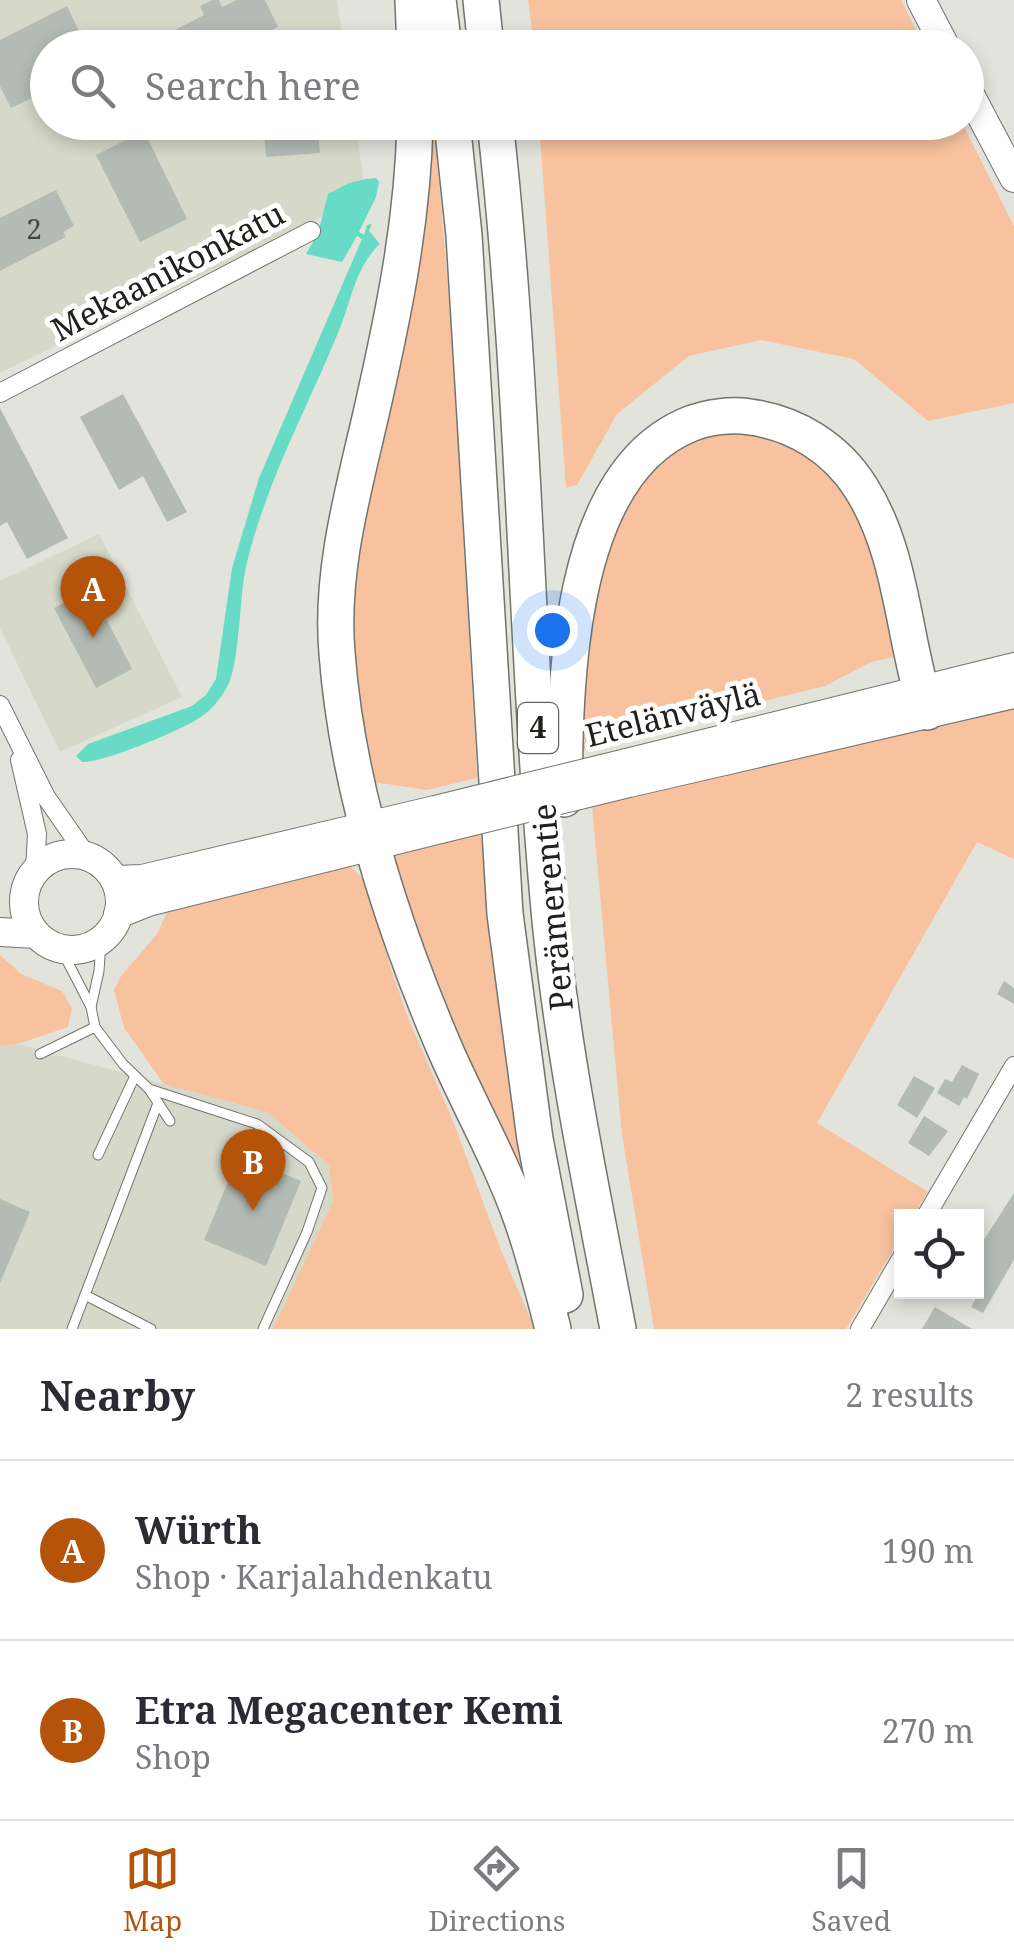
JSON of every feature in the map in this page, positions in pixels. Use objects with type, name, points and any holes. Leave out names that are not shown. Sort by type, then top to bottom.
[{"type":"highway","points":[[412,0],[413,30]]},
{"type":"highway","points":[[438,0],[442,30]]},
{"type":"highway","points":[[480,0],[484,30]]},
{"type":"highway","points":[[414,140],[406,242],[344,540],[336,651],[343,708],[370,834],[398,928],[445,1048],[522,1219],[553,1329]]},
{"type":"highway","name":"Perämerentie","points":[[454,140],[464,235],[506,914],[535,1139],[571,1329]]},
{"type":"highway","name":"Perämerentie","points":[[497,140],[513,326],[550,910],[571,1079],[618,1329]]},
{"type":"highway","points":[[571,1079],[575,1020],[564,890],[564,746],[571,663],[585,572],[606,509],[633,465],[675,430],[723,416],[744,416],[788,426],[831,452],[847,468],[874,510],[898,590],[923,701]]},
{"type":"main road","points":[[921,0],[937,30]]},
{"type":"main road","points":[[984,121],[1014,178]]},
{"type":"main road","name":"Etelänväylä","points":[[115,880],[438,820],[923,701],[1014,667]]},
{"type":"main road","name":"Etelänväylä","points":[[923,701],[1014,694]]},
{"type":"main road","name":"Etelänväylä","points":[[118,914],[370,834]]},
{"type":"main road","points":[[0,904],[50,858],[68,853],[87,856],[104,865],[120,896],[112,928],[101,940],[82,949],[61,949],[36,934],[0,932]]},
{"type":"main road","points":[[30,879],[24,912],[36,934]]},
{"type":"street","name":"Mekaanikonkatu","points":[[0,393],[311,231]]},
{"type":"street","points":[[0,705],[46,797],[87,856]]},
{"type":"street","points":[[14,736],[37,834],[30,879]]},
{"type":"street","points":[[930,1209],[1014,1066]]},
{"type":"street","points":[[860,1329],[894,1272]]},
{"type":"lane","points":[[91,1006],[101,940]]},
{"type":"lane","points":[[61,949],[91,1006],[95,1026],[149,1089],[170,1121]]},
{"type":"lane","points":[[40,1054],[95,1026]]},
{"type":"lane","points":[[98,1155],[135,1076]]},
{"type":"lane","points":[[149,1089],[257,1124],[310,1162],[322,1188],[307,1232],[263,1329]]},
{"type":"lane","points":[[72,1329],[158,1103]]},
{"type":"lane","points":[[85,1294],[151,1329]]},
{"type":"shaded area","points":[[0,0],[337,0],[341,30],[30,30],[30,140],[358,140],[366,195],[0,373]]},
{"type":"shaded area","points":[[528,0],[901,0],[916,30],[532,30]]},
{"type":"shaded area","points":[[423,140],[435,140],[453,346],[477,778],[427,790],[374,782],[357,706],[347,617]]},
{"type":"shaded area","points":[[540,140],[971,140],[1014,226],[1014,403],[928,421],[854,359],[761,340],[689,356],[617,414],[577,485],[566,488]]},
{"type":"shaded area","points":[[376,178],[379,182],[359,232],[364,235],[367,225],[372,224],[369,231],[380,244],[359,274],[264,506],[246,567],[234,663],[227,687],[210,710],[186,725],[122,752],[82,762],[76,756],[88,744],[192,706],[206,695],[216,679],[232,568],[259,478],[362,239],[357,236],[342,262],[306,254],[318,233],[328,194]]},
{"type":"shaded area","points":[[747,427],[815,455],[865,519],[902,655],[871,662],[825,686],[575,752],[600,564],[633,485],[689,439]]},
{"type":"shaded area","points":[[99,534],[182,697],[60,752],[0,628],[0,581]]},
{"type":"shaded area","points":[[1014,708],[1014,859],[977,842],[817,1123],[928,1192],[917,1209],[894,1209],[894,1248],[846,1329],[654,1329],[622,1135],[592,806]]},
{"type":"shaded area","points":[[480,830],[513,1114],[533,1226],[414,940],[394,855]]},
{"type":"shaded area","points":[[350,866],[368,884],[409,1020],[535,1329],[273,1329],[333,1201],[329,1165],[267,1112],[164,1084],[124,1028],[114,990],[157,934],[170,906]]},
{"type":"shaded area","points":[[0,955],[21,974],[62,991],[72,1008],[68,1027],[0,1046]]},
{"type":"shaded area","points":[[18,1044],[267,1112],[329,1165],[333,1201],[273,1329],[0,1329],[0,1046]]},
{"type":"building","points":[[213,0],[219,0],[222,7],[237,0],[265,0],[278,27],[175,30],[204,15],[200,6]]},
{"type":"building","points":[[67,6],[78,30],[30,30],[30,99],[11,108],[0,86],[0,40]]},
{"type":"building","points":[[126,140],[148,140],[187,219],[140,242],[96,155]]},
{"type":"building","points":[[265,140],[319,140],[320,153],[266,157]]},
{"type":"building","points":[[56,190],[74,226],[63,232],[66,237],[0,271],[0,218]]},
{"type":"building","points":[[123,394],[187,512],[167,522],[143,476],[119,490],[80,417]]},
{"type":"building","points":[[0,408],[68,538],[27,559],[7,522],[0,526]]},
{"type":"building","points":[[91,589],[132,669],[96,688],[54,608]]},
{"type":"building","points":[[1004,981],[1014,988],[1014,1004],[997,994]]},
{"type":"building","points":[[962,1065],[979,1074],[967,1099],[964,1097],[959,1106],[937,1093],[945,1079],[952,1082]]},
{"type":"building","points":[[914,1076],[935,1088],[917,1118],[897,1105]]},
{"type":"building","points":[[924,1116],[948,1131],[929,1156],[908,1143]]},
{"type":"building","points":[[239,1155],[301,1181],[266,1266],[204,1240]]},
{"type":"building","points":[[1014,1193],[1014,1260],[983,1313],[971,1307],[975,1299],[984,1299],[984,1240]]},
{"type":"building","points":[[0,1199],[30,1212],[0,1283]]},
{"type":"building","points":[[935,1307],[972,1329],[922,1329]]},
{"type":"place","name":"Würth","points":[[93,638]]},
{"type":"place","name":"Etra Megacenter Kemi","points":[[253,1211]]}]
